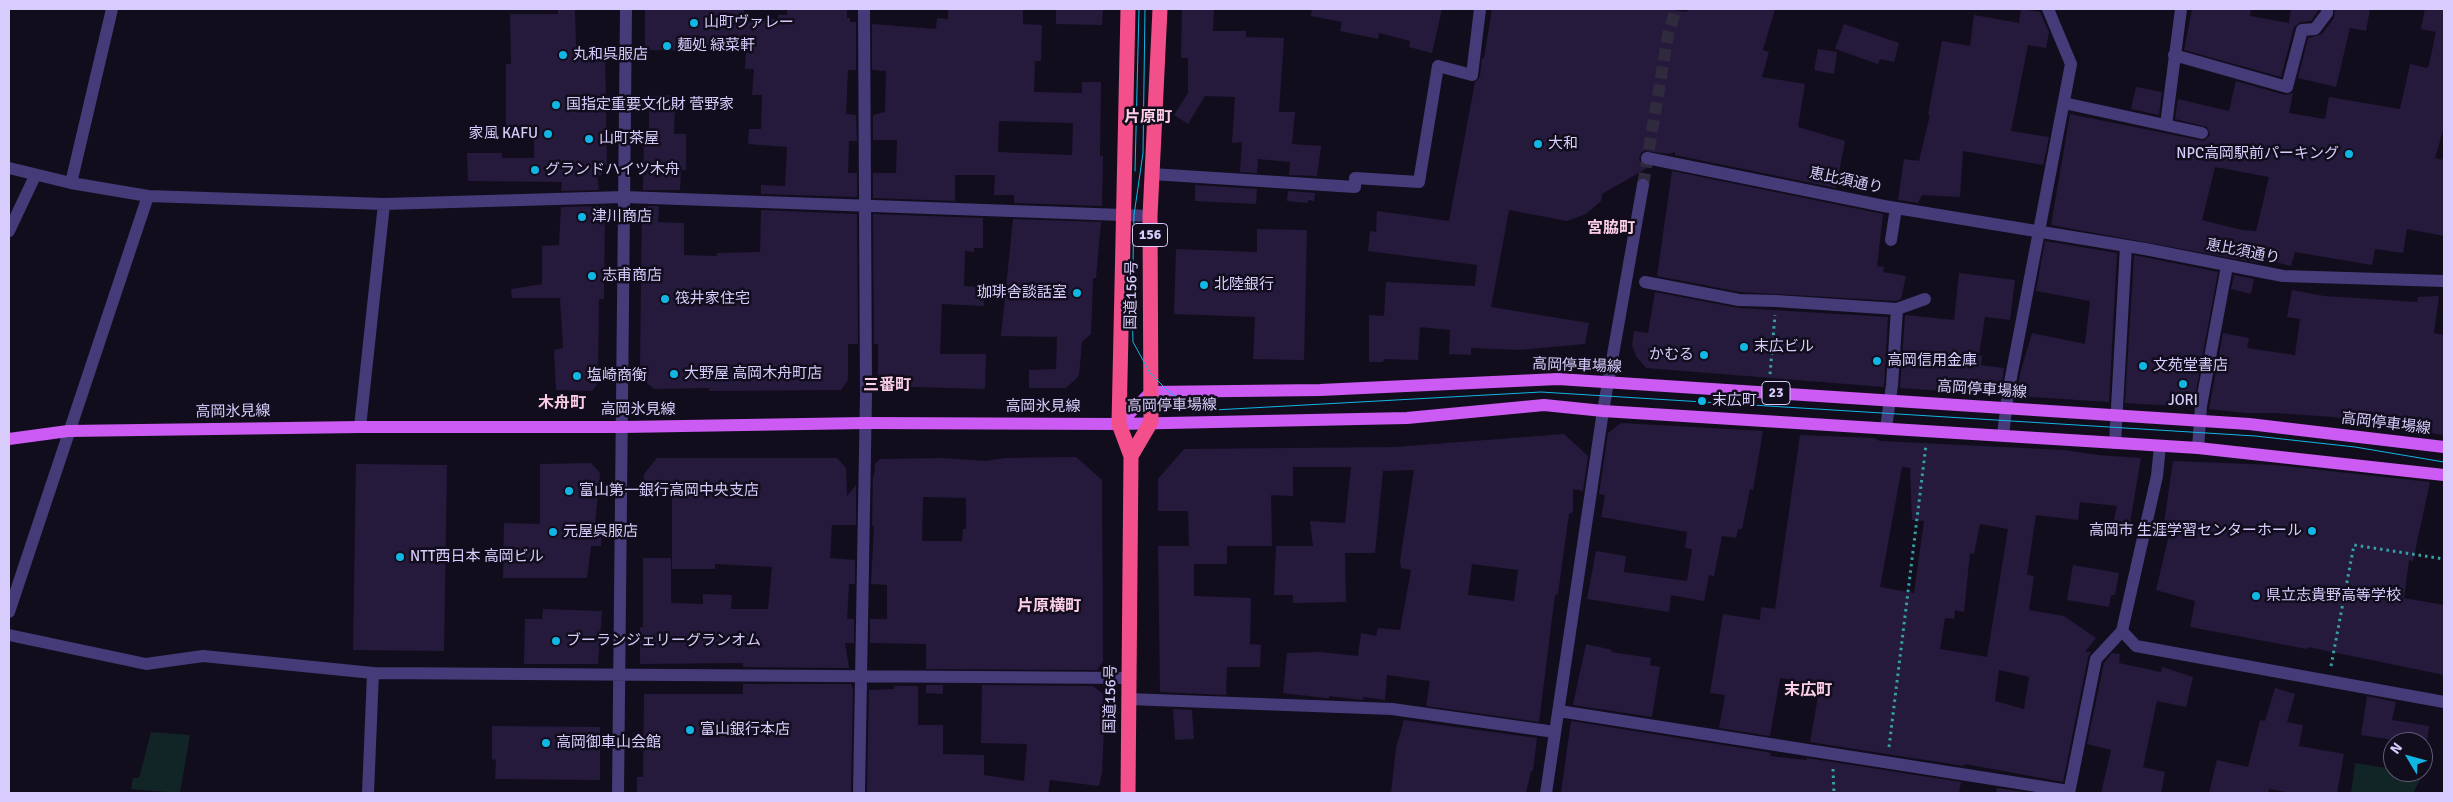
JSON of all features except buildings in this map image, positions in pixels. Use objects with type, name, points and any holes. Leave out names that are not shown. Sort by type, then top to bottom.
[{"type":"highway","name":"国道156号","points":[[1128,9],[1119,424],[1131,456],[1128,793]]},
{"type":"highway","name":"国道156号","points":[[1131,456],[1151,422],[1150,216],[1160,9]]},
{"type":"main road","name":"高岡停車場線","points":[[1119,424],[1151,392],[1320,390],[1558,379],[2249,424],[2444,447]]},
{"type":"main road","name":"高岡停車場線","points":[[1119,424],[1407,418],[1544,405],[1603,411],[2198,448],[2444,475]]},
{"type":"main road","name":"高岡氷見線","points":[[9,439],[68,430],[623,427],[865,423],[1119,424]]},
{"type":"street","points":[[71,183],[112,9]]},
{"type":"street","points":[[618,793],[626,9]]},
{"type":"street","points":[[859,793],[865,423],[864,9]]},
{"type":"street","points":[[1152,174],[1356,187],[1355,178],[1419,182],[1438,66],[1472,74],[1480,9]]},
{"type":"street","points":[[2003,435],[2006,408],[2038,232],[2071,64],[2048,9]]},
{"type":"street","points":[[2166,126],[2181,9]]},
{"type":"street","points":[[2174,55],[2287,87],[2302,30],[2315,29],[2327,13],[2327,9]]},
{"type":"street","points":[[2064,102],[2202,133]]},
{"type":"street","name":"恵比須通り","points":[[1647,158],[1896,208],[2126,246],[2283,276],[2444,281]]},
{"type":"street","points":[[9,168],[35,176],[148,196],[384,204],[624,197],[864,204],[1150,216]]},
{"type":"street","points":[[9,232],[35,176]]},
{"type":"street","points":[[1546,793],[1603,411],[1643,185]]},
{"type":"street","points":[[9,612],[68,430],[82,400],[148,196]]},
{"type":"street","points":[[360,427],[384,204]]},
{"type":"street","points":[[1891,240],[1896,208]]},
{"type":"street","points":[[2114,443],[2126,246]]},
{"type":"street","points":[[2198,448],[2200,421],[2227,266]]},
{"type":"street","points":[[1645,282],[1739,300],[1897,309],[1925,299]]},
{"type":"street","points":[[1886,428],[1897,309]]},
{"type":"street","points":[[1559,711],[2069,792],[2096,659],[2122,631],[2157,476],[2160,446]]},
{"type":"street","points":[[2122,631],[2136,646],[2444,702]]},
{"type":"street","points":[[9,635],[146,664],[203,656],[373,673],[619,673],[861,677],[1129,678]]},
{"type":"street","points":[[368,793],[373,673]]},
{"type":"street","points":[[1128,699],[1392,709],[1555,732]]},
{"type":"path","points":[[1770,374],[1776,301]]},
{"type":"path","points":[[1887,762],[1928,431]]},
{"type":"path","points":[[2328,681],[2354,545],[2444,559]]},
{"type":"path","points":[[1832,754],[1834,793]]},
{"type":"green space","points":[[151,732],[190,735],[180,793],[131,789],[133,778],[139,778]]},
{"type":"green space","points":[[2355,763],[2383,767],[2383,782],[2419,782],[2413,793],[2351,793]]},
{"type":"tunnel","points":[[1643,185],[1668,35],[1676,9]]},
{"type":"tram line","points":[[1135,171],[1139,9]]},
{"type":"tram line","points":[[1145,9],[1143,153],[1134,215],[1133,342],[1150,373],[1170,393],[1189,405],[1214,410],[1541,392],[2255,436],[2355,447],[2444,462]]},
{"type":"place","name":"山町ヴァレー","points":[[694,23]]},
{"type":"place","name":"麺処 緑菜軒","points":[[667,46]]},
{"type":"place","name":"丸和呉服店","points":[[563,55]]},
{"type":"place","name":"国指定重要文化財 菅野家","points":[[556,105]]},
{"type":"place","name":"家風 KAFU","points":[[548,134]]},
{"type":"place","name":"山町茶屋","points":[[589,139]]},
{"type":"place","name":"大和","points":[[1538,144]]},
{"type":"place","name":"NPC高岡駅前パーキング","points":[[2349,154]]},
{"type":"place","name":"グランドハイツ木舟","points":[[535,170]]},
{"type":"place","name":"津川商店","points":[[582,217]]},
{"type":"place","name":"志甫商店","points":[[592,276]]},
{"type":"place","name":"北陸銀行","points":[[1204,285]]},
{"type":"place","name":"珈琲舎談話室","points":[[1077,293]]},
{"type":"place","name":"筏井家住宅","points":[[665,299]]},
{"type":"place","name":"末広ビル","points":[[1744,347]]},
{"type":"place","name":"かむる","points":[[1704,355]]},
{"type":"place","name":"高岡信用金庫","points":[[1877,361]]},
{"type":"place","name":"文苑堂書店","points":[[2143,366]]},
{"type":"place","name":"大野屋 高岡木舟町店","points":[[674,374]]},
{"type":"place","name":"塩崎商衡","points":[[577,376]]},
{"type":"place","name":"JORI","points":[[2183,384]]},
{"type":"place","name":"末広町","points":[[1702,401]]},
{"type":"place","name":"富山第一銀行高岡中央支店","points":[[569,491]]},
{"type":"place","name":"高岡市 生涯学習センターホール","points":[[2312,531]]},
{"type":"place","name":"元屋呉服店","points":[[553,532]]},
{"type":"place","name":"NTT西日本 高岡ビル","points":[[400,557]]},
{"type":"place","name":"県立志貴野高等学校","points":[[2256,596]]},
{"type":"place","name":"ブーランジェリーグランオム","points":[[556,641]]},
{"type":"place","name":"富山銀行本店","points":[[690,730]]},
{"type":"place","name":"高岡御車山会館","points":[[546,743]]},
{"type":"district","name":"片原町","points":[[1148,118]]},
{"type":"district","name":"宮脇町","points":[[1611,229]]},
{"type":"district","name":"三番町","points":[[887,386]]},
{"type":"district","name":"木舟町","points":[[562,404]]},
{"type":"district","name":"片原横町","points":[[1049,607]]},
{"type":"district","name":"末広町","points":[[1808,691]]}]
